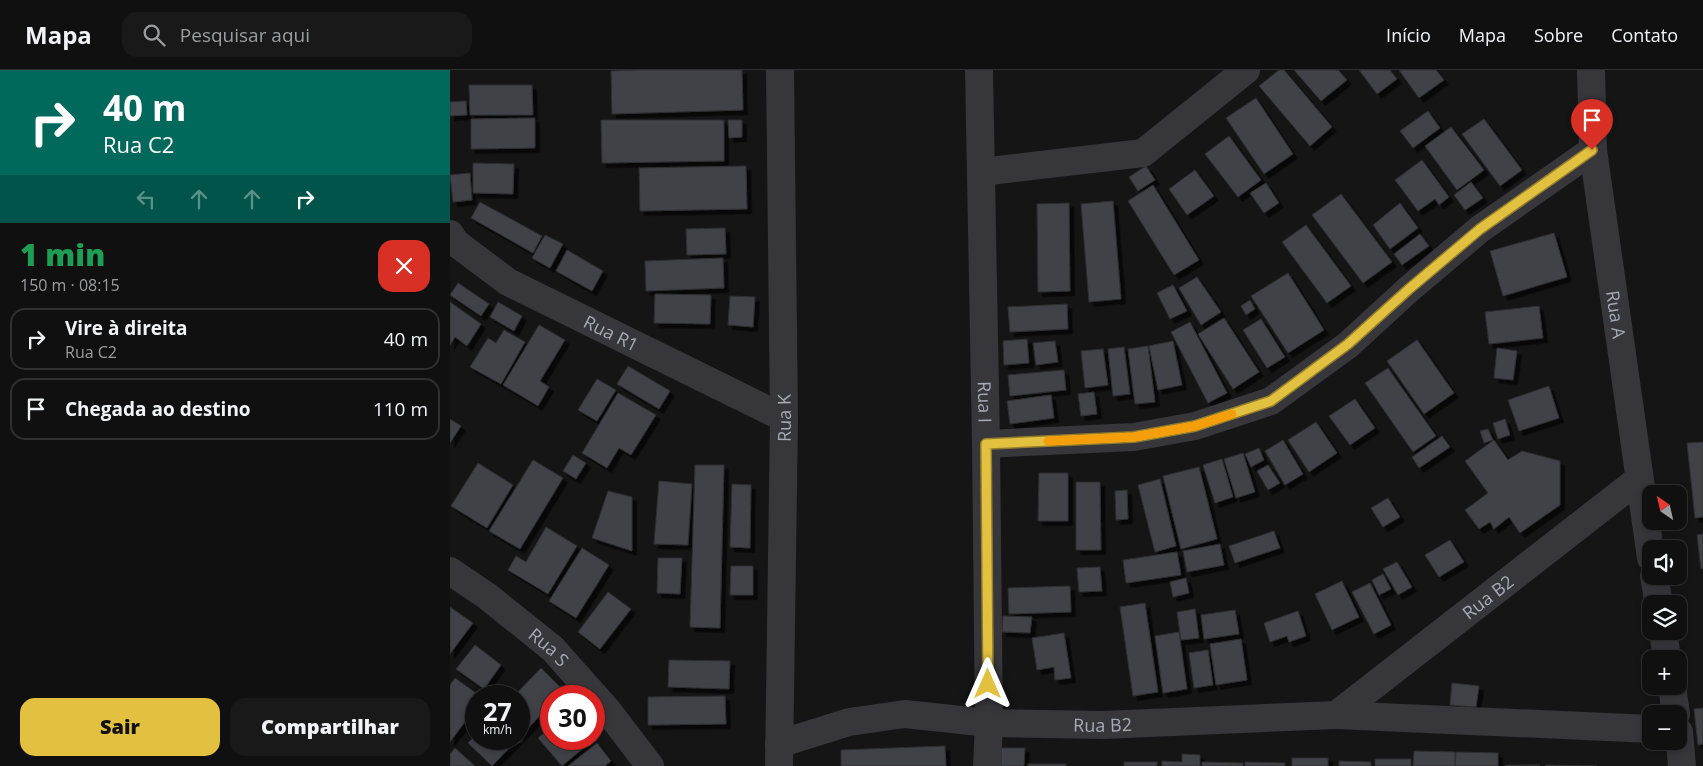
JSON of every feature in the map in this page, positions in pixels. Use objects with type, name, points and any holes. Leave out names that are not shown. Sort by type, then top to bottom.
[{"type":"street","name":"Rua K","points":[[779,755],[784,418],[780,70]]},
{"type":"street","name":"Rua I","points":[[979,70],[986,444],[989,723],[987,766]]},
{"type":"street","points":[[981,172],[1143,153],[1246,70]]},
{"type":"street","name":"Rua A","points":[[1591,70],[1592,150],[1648,540]]},
{"type":"street","points":[[986,444],[1134,437],[1195,426],[1271,401],[1348,344],[1480,229],[1592,150]]},
{"type":"street","name":"Rua R1","points":[[450,234],[456,243],[508,282],[784,418]]},
{"type":"street","name":"Rua B2","points":[[1336,715],[1639,479]]},
{"type":"street","name":"Rua S","points":[[450,571],[487,596],[553,649],[608,711],[650,766]]},
{"type":"street","name":"Rua B2","points":[[779,755],[849,722],[905,714],[989,723],[1103,725],[1336,715],[1642,729]]},
{"type":"street","points":[[1681,750],[1682,766]]},
{"type":"building","points":[[742,70],[743,110],[612,114],[611,71]]},
{"type":"building","points":[[1279,70],[1284,70],[1332,127],[1310,146],[1259,86]]},
{"type":"building","points":[[1294,70],[1338,70],[1347,80],[1321,101]]},
{"type":"building","points":[[1359,70],[1390,70],[1397,79],[1377,94]]},
{"type":"building","points":[[1399,70],[1436,70],[1444,80],[1419,98]]},
{"type":"building","points":[[469,85],[532,85],[533,115],[470,115]]},
{"type":"building","points":[[1256,98],[1293,154],[1264,174],[1226,118]]},
{"type":"building","points":[[466,101],[467,115],[450,116],[450,102]]},
{"type":"building","points":[[1428,111],[1440,128],[1413,148],[1400,131]]},
{"type":"building","points":[[535,118],[535,148],[471,149],[471,119]]},
{"type":"building","points":[[1484,119],[1522,170],[1500,186],[1462,134]]},
{"type":"building","points":[[601,120],[724,120],[724,161],[602,163]]},
{"type":"building","points":[[728,120],[742,120],[742,137],[729,138]]},
{"type":"building","points":[[1451,127],[1484,170],[1457,190],[1425,146]]},
{"type":"building","points":[[1229,136],[1261,180],[1238,197],[1205,154]]},
{"type":"building","points":[[1422,160],[1449,197],[1439,205],[1435,199],[1418,211],[1395,180]]},
{"type":"building","points":[[473,163],[514,164],[513,194],[473,193]]},
{"type":"building","points":[[746,166],[747,209],[640,211],[639,168]]},
{"type":"building","points":[[1146,166],[1155,180],[1138,191],[1129,177]]},
{"type":"building","points":[[1195,170],[1214,196],[1187,215],[1169,189]]},
{"type":"building","points":[[470,173],[472,200],[453,202],[450,175]]},
{"type":"building","points":[[1471,182],[1483,198],[1465,210],[1454,195]]},
{"type":"building","points":[[1266,183],[1279,203],[1264,213],[1250,193]]},
{"type":"building","points":[[1153,185],[1199,260],[1174,275],[1128,201]]},
{"type":"building","points":[[1341,194],[1392,262],[1363,283],[1312,215]]},
{"type":"building","points":[[1113,201],[1121,299],[1089,302],[1081,204]]},
{"type":"building","points":[[480,202],[542,236],[533,253],[471,218]]},
{"type":"building","points":[[1069,203],[1070,291],[1038,292],[1037,204]]},
{"type":"building","points":[[1400,203],[1418,228],[1390,249],[1373,225]]},
{"type":"building","points":[[1306,225],[1351,286],[1327,303],[1282,242]]},
{"type":"building","points":[[725,228],[726,254],[687,255],[686,229]]},
{"type":"building","points":[[1554,233],[1567,277],[1503,296],[1490,251]]},
{"type":"building","points":[[1420,234],[1429,246],[1402,265],[1394,254]]},
{"type":"building","points":[[545,235],[563,244],[550,268],[532,258]]},
{"type":"building","points":[[567,250],[603,271],[592,291],[556,271]]},
{"type":"building","points":[[723,258],[724,288],[646,291],[645,261]]},
{"type":"building","points":[[1288,273],[1324,330],[1288,353],[1251,296]]},
{"type":"building","points":[[1197,277],[1221,312],[1201,325],[1179,288]]},
{"type":"building","points":[[458,283],[489,304],[481,316],[450,295]]},
{"type":"building","points":[[1173,285],[1187,311],[1170,319],[1157,293]]},
{"type":"building","points":[[655,294],[711,295],[710,324],[654,323]]},
{"type":"building","points":[[730,296],[755,297],[753,327],[728,325]]},
{"type":"building","points":[[1250,300],[1255,309],[1246,315],[1241,306]]},
{"type":"building","points":[[450,302],[481,324],[467,346],[455,337],[450,345]]},
{"type":"building","points":[[498,302],[522,316],[514,331],[490,317]]},
{"type":"building","points":[[1067,304],[1068,329],[1010,332],[1008,307]]},
{"type":"building","points":[[1539,306],[1543,338],[1489,344],[1485,312]]},
{"type":"building","points":[[1224,318],[1259,372],[1233,389],[1198,334]]},
{"type":"building","points":[[1261,319],[1285,357],[1267,368],[1243,330]]},
{"type":"building","points":[[1190,322],[1227,393],[1208,403],[1171,332]]},
{"type":"building","points":[[539,325],[565,340],[540,381],[549,387],[538,406],[503,385]]},
{"type":"building","points":[[504,330],[525,342],[501,384],[470,367],[488,338],[496,343]]},
{"type":"building","points":[[1027,339],[1029,363],[1004,365],[1003,341]]},
{"type":"building","points":[[1417,340],[1454,393],[1424,414],[1387,361]]},
{"type":"building","points":[[1055,341],[1058,362],[1036,365],[1033,343]]},
{"type":"building","points":[[1173,341],[1182,385],[1158,390],[1149,346]]},
{"type":"building","points":[[1148,346],[1155,402],[1135,404],[1128,349]]},
{"type":"building","points":[[1124,347],[1130,394],[1113,396],[1108,349]]},
{"type":"building","points":[[1497,348],[1517,351],[1513,380],[1494,378]]},
{"type":"building","points":[[1103,349],[1108,385],[1085,388],[1081,351]]},
{"type":"building","points":[[628,366],[670,391],[659,409],[617,384]]},
{"type":"building","points":[[1388,368],[1436,436],[1413,452],[1365,383]]},
{"type":"building","points":[[1064,370],[1066,390],[1010,396],[1008,375]]},
{"type":"building","points":[[597,379],[616,390],[597,421],[578,410]]},
{"type":"building","points":[[1549,386],[1559,418],[1519,431],[1508,400]]},
{"type":"building","points":[[1094,392],[1097,414],[1081,416],[1078,394]]},
{"type":"building","points":[[618,393],[656,415],[631,455],[619,448],[607,468],[582,453]]},
{"type":"building","points":[[1051,395],[1054,418],[1010,424],[1007,401]]},
{"type":"building","points":[[1355,399],[1375,428],[1350,445],[1329,416]]},
{"type":"building","points":[[450,419],[461,426],[450,443]]},
{"type":"building","points":[[1505,419],[1510,435],[1498,439],[1493,423]]},
{"type":"building","points":[[1316,422],[1337,453],[1309,472],[1288,440]]},
{"type":"building","points":[[1488,429],[1493,440],[1484,443],[1480,431]]},
{"type":"building","points":[[1442,436],[1450,447],[1419,468],[1412,457]]},
{"type":"building","points":[[1283,440],[1303,474],[1285,485],[1265,451]]},
{"type":"building","points":[[1494,440],[1508,460],[1522,451],[1560,461],[1560,505],[1520,533],[1509,517],[1494,529],[1490,522],[1479,529],[1465,510],[1488,493],[1465,461]]},
{"type":"building","points":[[1703,442],[1703,517],[1695,518],[1687,443]]},
{"type":"building","points":[[1259,448],[1264,460],[1251,467],[1245,454]]},
{"type":"building","points":[[1243,453],[1255,492],[1236,498],[1224,459]]},
{"type":"building","points":[[573,455],[586,463],[576,479],[563,471]]},
{"type":"building","points":[[1222,459],[1233,497],[1215,503],[1203,465]]},
{"type":"building","points":[[533,460],[563,478],[520,549],[489,531]]},
{"type":"building","points":[[478,463],[513,485],[487,528],[451,506]]},
{"type":"building","points":[[695,465],[724,465],[720,628],[690,627]]},
{"type":"building","points":[[1268,465],[1280,483],[1268,490],[1257,471]]},
{"type":"building","points":[[1199,467],[1217,539],[1181,549],[1163,476]]},
{"type":"building","points":[[1039,473],[1068,473],[1068,521],[1038,521]]},
{"type":"building","points":[[1160,479],[1176,546],[1155,552],[1138,485]]},
{"type":"building","points":[[659,481],[692,484],[688,545],[654,544]]},
{"type":"building","points":[[1076,482],[1100,482],[1101,550],[1076,550]]},
{"type":"building","points":[[732,484],[751,485],[750,548],[730,547]]},
{"type":"building","points":[[1127,490],[1128,519],[1116,520],[1115,491]]},
{"type":"building","points":[[608,491],[632,497],[632,551],[592,538]]},
{"type":"building","points":[[1388,498],[1400,517],[1383,527],[1371,508]]},
{"type":"building","points":[[546,527],[577,546],[548,594],[508,570],[516,556],[526,562]]},
{"type":"building","points":[[1274,531],[1280,548],[1235,563],[1229,546]]},
{"type":"building","points":[[1703,534],[1703,568],[1701,569],[1697,535]]},
{"type":"building","points":[[1450,540],[1464,562],[1439,577],[1425,555]]},
{"type":"building","points":[[1220,544],[1224,565],[1187,572],[1183,551]]},
{"type":"building","points":[[582,548],[609,565],[576,618],[549,601]]},
{"type":"building","points":[[1177,552],[1181,575],[1126,583],[1123,560]]},
{"type":"building","points":[[658,558],[682,558],[680,594],[657,593]]},
{"type":"building","points":[[1397,562],[1412,587],[1398,595],[1383,569]]},
{"type":"building","points":[[731,566],[753,566],[753,595],[730,595]]},
{"type":"building","points":[[1100,567],[1102,591],[1079,592],[1077,568]]},
{"type":"building","points":[[1383,574],[1391,589],[1379,595],[1372,580]]},
{"type":"building","points":[[1186,578],[1189,593],[1173,597],[1170,582]]},
{"type":"building","points":[[1342,581],[1359,617],[1332,630],[1315,594]]},
{"type":"building","points":[[1370,583],[1391,625],[1374,634],[1352,592]]},
{"type":"building","points":[[1070,586],[1071,612],[1009,614],[1008,588]]},
{"type":"building","points":[[608,592],[631,609],[600,649],[578,632]]},
{"type":"building","points":[[1145,603],[1158,692],[1133,696],[1120,607]]},
{"type":"building","points":[[450,607],[473,623],[450,654]]},
{"type":"building","points":[[1195,609],[1199,638],[1181,640],[1177,612]]},
{"type":"building","points":[[1235,610],[1239,634],[1204,639],[1201,615]]},
{"type":"building","points":[[1298,611],[1306,636],[1289,642],[1287,636],[1270,642],[1264,623]]},
{"type":"building","points":[[1003,616],[1032,617],[1030,633],[1002,632]]},
{"type":"building","points":[[1179,632],[1187,689],[1163,693],[1155,636]]},
{"type":"building","points":[[1064,633],[1071,678],[1055,680],[1054,667],[1037,670],[1032,638]]},
{"type":"building","points":[[1241,639],[1247,680],[1216,685],[1210,644]]},
{"type":"building","points":[[475,645],[501,665],[487,685],[478,685],[456,669]]},
{"type":"building","points":[[1208,650],[1213,685],[1194,688],[1189,653]]},
{"type":"building","points":[[669,660],[730,661],[729,689],[668,687]]},
{"type":"building","points":[[541,668],[558,685],[540,685],[540,716],[530,726],[530,685],[525,685]]},
{"type":"building","points":[[455,678],[465,685],[465,722],[450,742],[450,685]]},
{"type":"building","points":[[1452,683],[1479,686],[1476,707],[1450,705]]},
{"type":"building","points":[[725,696],[726,724],[648,725],[648,697]]},
{"type":"building","points":[[1703,708],[1703,744],[1698,745],[1694,709]]},
{"type":"building","points":[[945,746],[946,766],[841,766],[841,750]]},
{"type":"building","points":[[455,748],[475,766],[450,766],[450,754]]},
{"type":"building","points":[[1001,748],[1025,748],[1024,766],[1001,766]]},
{"type":"building","points":[[475,750],[507,750],[492,766]]},
{"type":"building","points":[[548,750],[581,750],[562,766]]},
{"type":"building","points":[[588,750],[602,750],[611,761],[605,766],[568,766]]},
{"type":"building","points":[[1414,751],[1455,752],[1455,766],[1413,766]]},
{"type":"building","points":[[1456,752],[1498,753],[1498,766],[1455,766]]},
{"type":"building","points":[[1182,754],[1200,755],[1200,766],[1162,766],[1162,761],[1182,762]]},
{"type":"building","points":[[1292,758],[1328,758],[1328,766],[1292,766]]},
{"type":"building","points":[[1375,759],[1411,759],[1411,766],[1375,766]]},
{"type":"building","points":[[1339,761],[1371,762],[1371,766],[1339,766]]},
{"type":"building","points":[[1124,762],[1157,762],[1157,766],[1124,766]]},
{"type":"building","points":[[1202,762],[1243,763],[1243,766],[1202,766]]},
{"type":"building","points":[[1245,762],[1285,763],[1285,766],[1245,766]]},
{"type":"building","points":[[1028,764],[1066,764],[1066,766],[1028,766]]},
{"type":"building","points":[[1506,765],[1540,765],[1506,766]]},
{"type":"building","points":[[1546,765],[1597,766],[1546,766]]},
{"type":"slow traffic","points":[[1048,441],[1134,437],[1195,426],[1232,414]]},
{"type":"route","points":[[988,684],[986,444],[1134,437],[1195,426],[1271,401],[1348,344],[1480,229],[1592,150]]}]
